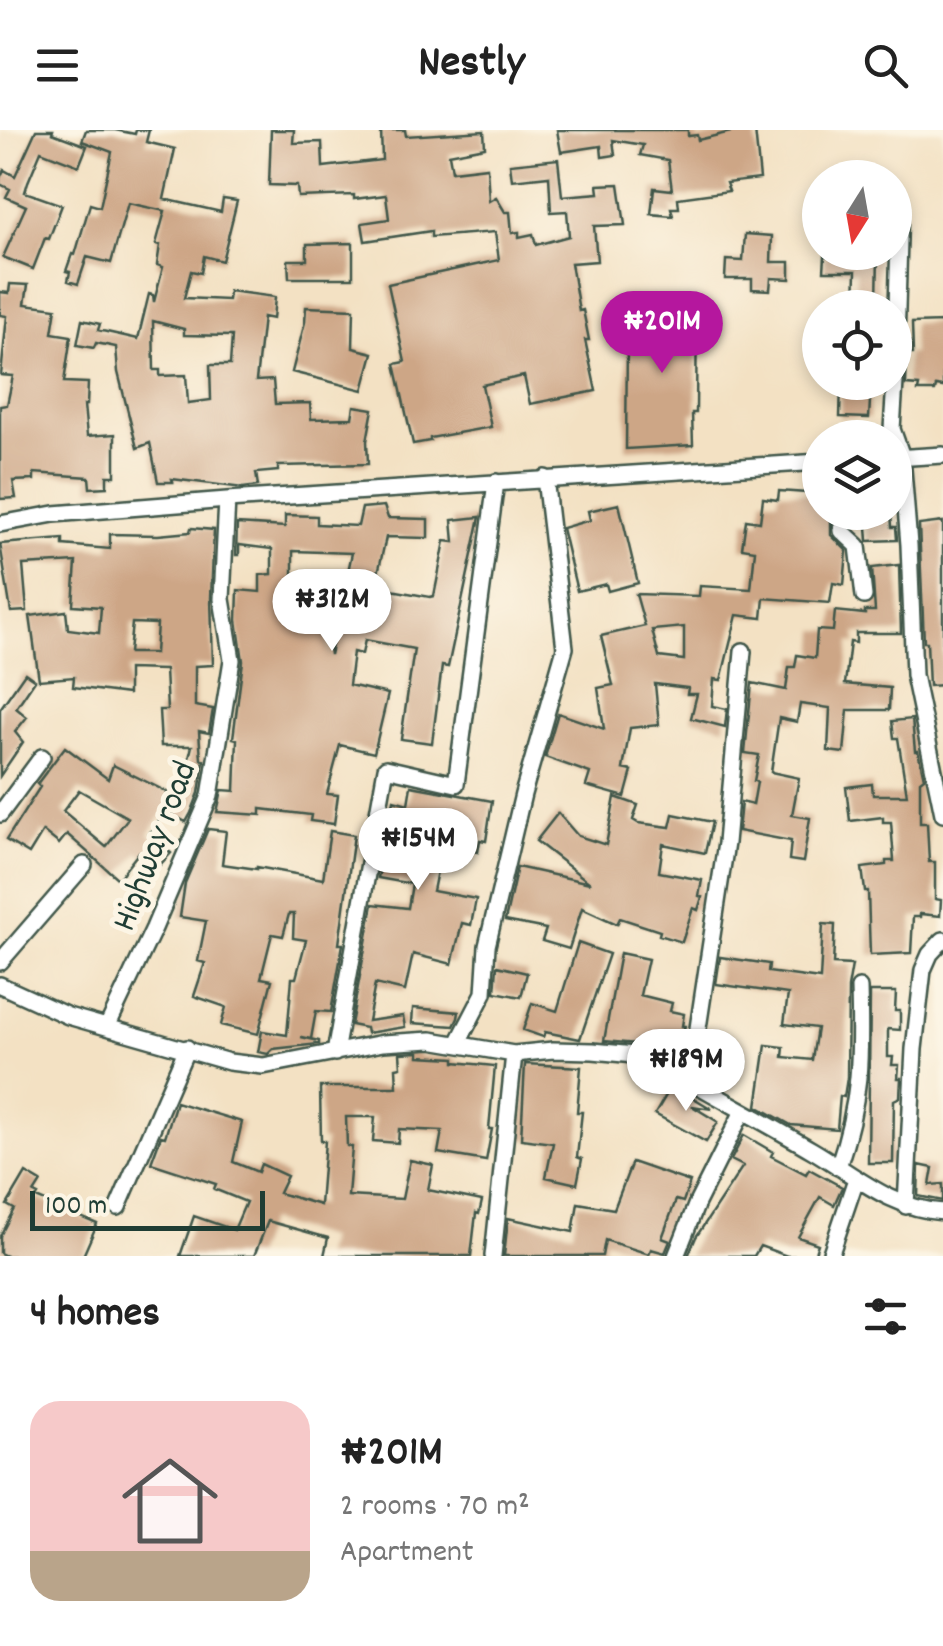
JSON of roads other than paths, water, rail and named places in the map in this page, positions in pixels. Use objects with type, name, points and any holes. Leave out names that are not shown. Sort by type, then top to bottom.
[{"type":"street","points":[[912,456],[943,454]]},
{"type":"street","points":[[0,524],[54,514],[227,500],[802,463]]},
{"type":"street","points":[[458,1043],[484,992],[484,960],[522,794],[565,648],[545,478]]},
{"type":"street","points":[[334,1053],[386,768],[456,784],[496,482]]},
{"type":"street","name":"Highway road","points":[[107,1027],[210,796],[232,660],[222,599],[227,500]]},
{"type":"street","points":[[842,530],[858,546],[864,596]]},
{"type":"street","points":[[907,530],[914,675],[943,814]]},
{"type":"street","points":[[690,1082],[726,843],[743,651]]},
{"type":"street","points":[[0,814],[42,757]]},
{"type":"street","points":[[0,962],[84,865]]},
{"type":"street","points":[[906,1206],[922,970],[943,940]]},
{"type":"street","points":[[0,986],[28,1001],[107,1027],[229,1062],[264,1066],[383,1043],[431,1040],[514,1054],[552,1050],[634,1055],[657,1062],[906,1206],[943,1212]]},
{"type":"street","points":[[838,1167],[852,1124],[861,1069],[858,988]]},
{"type":"street","points":[[118,1207],[187,1048]]},
{"type":"street","points":[[493,1256],[514,1054]]},
{"type":"street","points":[[676,1256],[697,1202],[743,1111]]},
{"type":"street","points":[[830,1256],[856,1180]]}]
